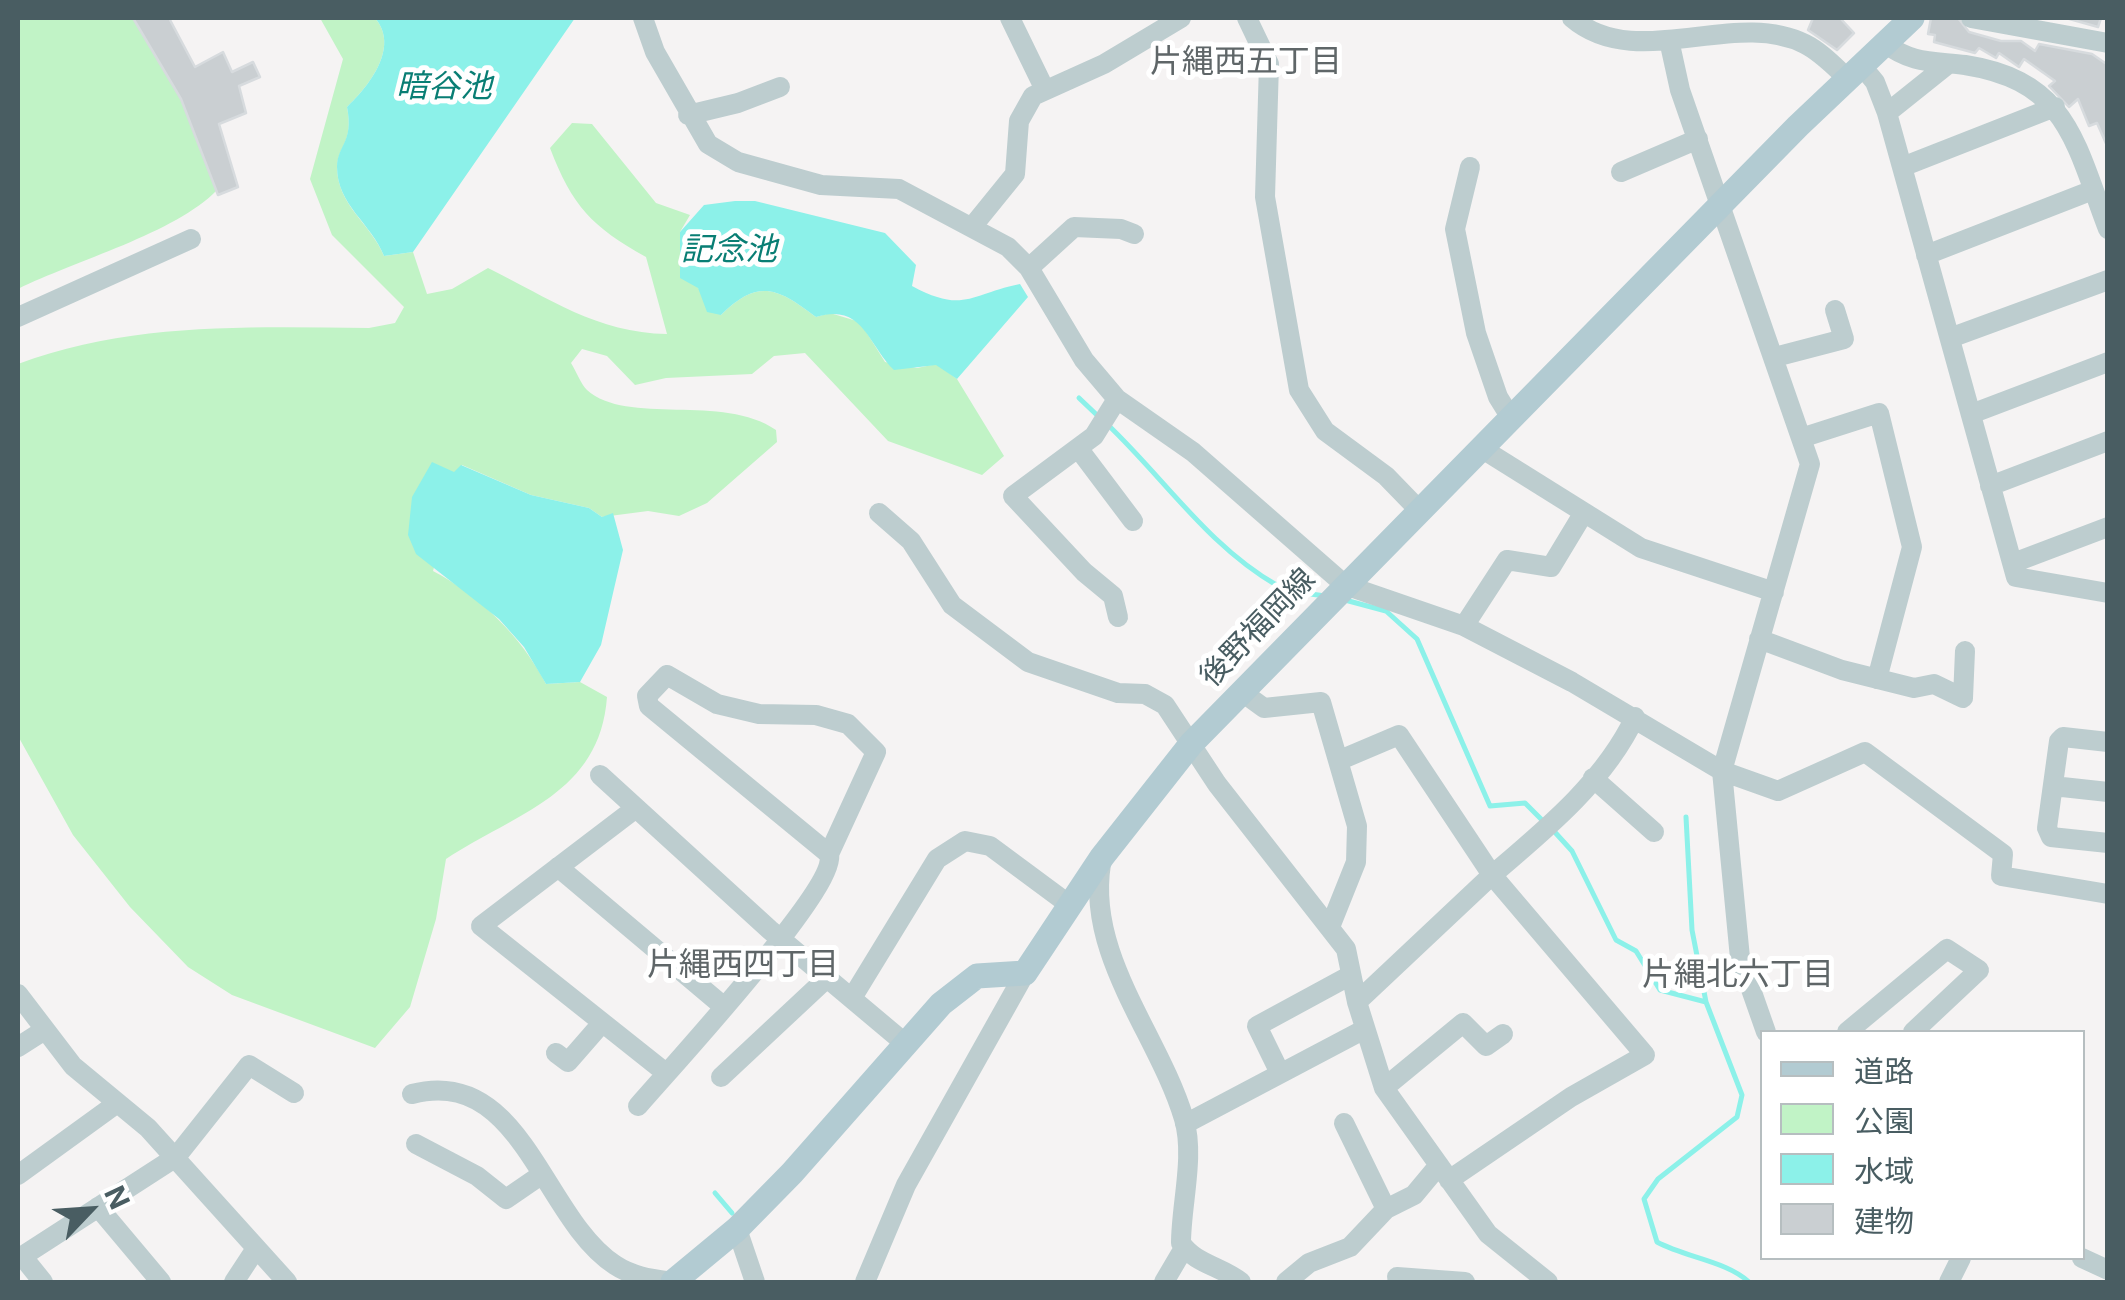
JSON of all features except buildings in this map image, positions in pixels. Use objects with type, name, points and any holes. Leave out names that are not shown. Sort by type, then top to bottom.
[{"type":"main road","name":"後野福岡線","points":[[1025,973],[1102,857],[1191,744],[1723,203],[1912,18]]},
{"type":"main road","points":[[673,1282],[737,1228],[907,1046],[941,1004],[977,976],[1025,973]]},
{"type":"street","points":[[643,18],[688,115],[708,144],[738,162],[820,185],[898,189],[1008,246],[1029,268],[1073,344],[1117,399],[1193,452],[1346,585],[1464,626],[1635,718],[1722,771],[1778,791],[1865,752],[2002,854],[2001,876],[2108,894]]},
{"type":"street","points":[[1010,18],[1054,86]]},
{"type":"street","points":[[972,227],[1015,174],[1019,121],[1033,96],[1181,18]]},
{"type":"street","points":[[1247,18],[1270,64],[1265,196],[1288,337],[1304,402],[1343,448],[1386,476],[1419,510]]},
{"type":"street","points":[[1572,18],[1618,37],[1669,40],[1712,26],[1786,37],[1875,82],[1887,113],[2016,577],[2108,593]]},
{"type":"street","points":[[1971,18],[2108,43]]},
{"type":"street","points":[[1669,40],[1698,139],[1723,203],[1810,468],[1722,771],[1740,958],[1765,1030]]},
{"type":"street","points":[[1885,43],[1903,58],[2015,78],[2041,92],[2054,107],[2108,229]]},
{"type":"street","points":[[1887,113],[1946,64]]},
{"type":"street","points":[[688,115],[738,103],[780,86]]},
{"type":"street","points":[[1902,167],[2054,107]]},
{"type":"street","points":[[1621,172],[1698,139]]},
{"type":"street","points":[[1470,166],[1455,229],[1476,334],[1498,397],[1511,418]]},
{"type":"street","points":[[1926,255],[2093,190]]},
{"type":"street","points":[[1029,268],[1074,227],[1121,229],[1134,234]]},
{"type":"street","points":[[18,317],[191,239]]},
{"type":"street","points":[[1950,338],[2108,280]]},
{"type":"street","points":[[1775,358],[1844,338],[1835,310]]},
{"type":"street","points":[[1971,414],[2108,362]]},
{"type":"street","points":[[1117,399],[1099,430],[1013,496],[1084,572],[1113,596],[1118,617]]},
{"type":"street","points":[[1802,438],[1879,414],[1912,546],[1877,679]]},
{"type":"street","points":[[1990,486],[2108,441]]},
{"type":"street","points":[[1078,448],[1133,521]]},
{"type":"street","points":[[1481,448],[1641,548],[1774,592]]},
{"type":"street","points":[[880,513],[912,542],[935,584],[971,623],[1028,662],[1084,682],[1158,699],[1346,949],[1357,1002],[1384,1088],[1488,1234],[1536,1280]]},
{"type":"street","points":[[1464,626],[1508,560],[1551,568],[1582,514]]},
{"type":"street","points":[[2012,564],[2108,527]]},
{"type":"street","points":[[1759,639],[1877,679],[1914,688],[1934,684],[1963,698],[1965,651]]},
{"type":"street","points":[[638,1106],[782,940],[829,871],[829,854],[876,752],[848,724],[816,715],[759,714],[717,704],[666,675],[646,696],[649,706],[829,854]]},
{"type":"street","points":[[1242,692],[1264,708],[1321,702],[1357,826],[1356,862],[1330,926]]},
{"type":"street","points":[[1357,1002],[1550,824],[1622,744],[1635,718]]},
{"type":"street","points":[[1286,1282],[1310,1263],[1350,1247],[1386,1209],[1645,1055],[1492,874],[1398,735],[1340,760]]},
{"type":"street","points":[[2108,742],[2064,737],[2059,740],[2047,828],[2051,837],[2108,843]]},
{"type":"street","points":[[600,775],[782,940],[907,1046]]},
{"type":"street","points":[[1593,778],[1654,832]]},
{"type":"street","points":[[2053,786],[2108,792]]},
{"type":"street","points":[[636,808],[481,926],[666,1074]]},
{"type":"street","points":[[852,998],[937,858],[965,841],[990,846],[1071,906]]},
{"type":"street","points":[[1102,857],[1096,896],[1121,981],[1185,1124],[1181,1222],[1184,1248],[1190,1256],[1226,1270],[1241,1282]]},
{"type":"street","points":[[558,867],[723,1006]]},
{"type":"street","points":[[1849,1030],[1948,949],[1980,970],[1914,1030]]},
{"type":"street","points":[[866,1282],[906,1185],[1025,973]]},
{"type":"street","points":[[1280,1073],[1257,1026],[1352,975]]},
{"type":"street","points":[[722,1077],[828,978]]},
{"type":"street","points":[[18,994],[42,1031],[73,1066],[176,1157],[287,1282]]},
{"type":"street","points":[[567,1062],[602,1023]]},
{"type":"street","points":[[1384,1088],[1463,1023],[1486,1046],[1504,1034]]},
{"type":"street","points":[[1185,1124],[1365,1029]]},
{"type":"street","points":[[18,1047],[42,1031]]},
{"type":"street","points":[[44,1282],[20,1257],[176,1157],[248,1065],[294,1094]]},
{"type":"street","points":[[412,1094],[452,1094],[495,1109],[596,1248],[613,1264],[646,1278],[673,1282]]},
{"type":"street","points":[[18,1175],[116,1104]]},
{"type":"street","points":[[1344,1122],[1386,1209]]},
{"type":"street","points":[[416,1144],[477,1176],[506,1200],[541,1174]]},
{"type":"street","points":[[98,1207],[162,1282]]},
{"type":"street","points":[[737,1228],[755,1282]]},
{"type":"street","points":[[1164,1282],[1184,1248]]},
{"type":"street","points":[[234,1282],[256,1250]]},
{"type":"street","points":[[1396,1277],[1465,1282]]},
{"type":"green space","points":[[18,18],[133,18],[181,99],[217,190],[151,233],[18,289]]},
{"type":"green space","points":[[320,18],[375,18],[382,29],[379,66],[347,107],[349,128],[338,160],[338,180],[348,203],[384,256],[413,252],[427,294],[452,289],[488,268],[596,321],[667,334],[646,257],[586,213],[567,185],[550,148],[572,123],[592,124],[656,203],[690,215],[680,232],[698,288],[721,315],[747,295],[769,291],[816,317],[830,313],[860,322],[885,362],[917,368],[937,364],[957,379],[1004,456],[982,475],[888,441],[805,353],[774,356],[752,374],[666,378],[635,385],[607,356],[582,349],[571,363],[587,390],[604,401],[650,409],[730,413],[776,430],[777,442],[707,503],[679,516],[648,511],[602,517],[589,508],[531,495],[462,465],[433,571],[467,592],[498,619],[546,684],[580,682],[607,697],[601,730],[589,757],[571,779],[526,813],[446,859],[436,919],[410,1007],[375,1048],[232,995],[188,967],[130,907],[73,835],[18,736],[18,364],[61,350],[147,334],[235,328],[369,328],[395,323],[404,307],[332,235],[310,179],[343,59]]},
{"type":"water","name":"暗谷池","points":[[375,18],[575,18],[413,252],[384,256],[348,203],[337,167],[347,136],[347,107],[372,77],[383,53],[382,29]]},
{"type":"water","name":"記念池","points":[[755,201],[885,233],[916,265],[912,286],[944,299],[967,299],[1020,284],[1028,297],[957,379],[936,365],[894,370],[854,321],[844,315],[816,317],[769,291],[747,295],[721,315],[707,312],[698,288],[680,278],[680,232],[704,205]]},
{"type":"water","points":[[432,462],[454,472],[461,465],[531,495],[589,508],[602,517],[613,513],[623,550],[601,645],[580,682],[546,684],[524,647],[499,619],[416,554],[408,535],[412,497]]},
{"type":"waterway","points":[[1079,398],[1099,417]]},
{"type":"waterway","points":[[1107,424],[1208,531],[1253,570],[1283,588],[1324,596]]},
{"type":"waterway","points":[[1345,600],[1386,611],[1417,639],[1490,806],[1525,803],[1544,822]]},
{"type":"waterway","points":[[1686,817],[1692,930],[1706,1002]]},
{"type":"waterway","points":[[1552,829],[1572,851],[1616,940],[1636,951],[1660,990],[1706,1002],[1742,1095],[1737,1117],[1658,1179],[1644,1199],[1657,1242],[1729,1269],[1749,1282]]},
{"type":"waterway","points":[[715,1193],[732,1213]]},
{"type":"district","name":"片縄西五丁目","points":[[1246,62]]},
{"type":"district","name":"片縄西四丁目","points":[[743,965]]},
{"type":"district","name":"片縄北六丁目","points":[[1738,975]]}]
